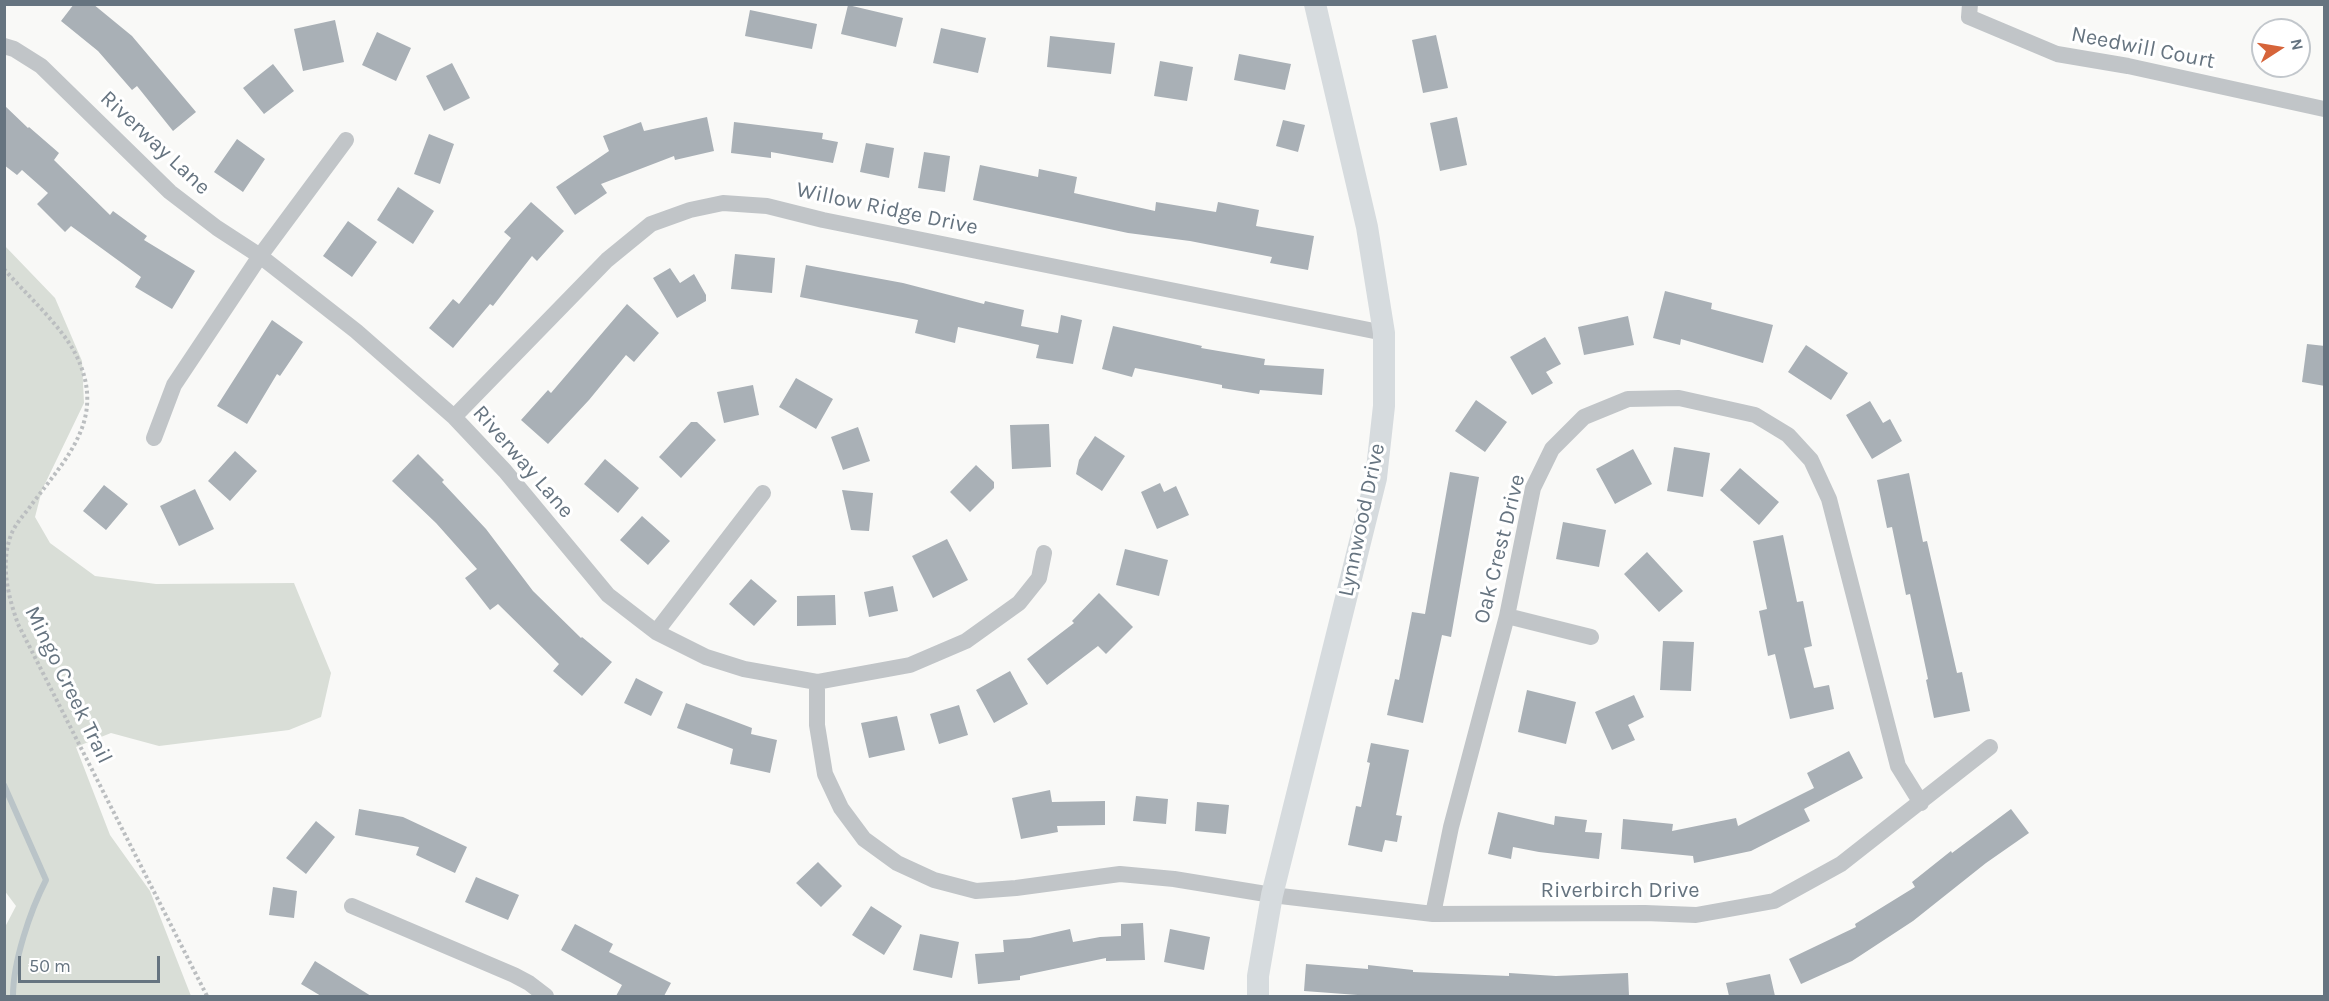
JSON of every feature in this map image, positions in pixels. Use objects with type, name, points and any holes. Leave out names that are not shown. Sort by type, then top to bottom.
[{"type":"street","name":"Lynnwood Drive","points":[[1258,996],[1258,976],[1272,896],[1376,478],[1383,406],[1384,333],[1367,227],[1315,4]]},
{"type":"street","name":"Needwill Court","points":[[1970,4],[1969,17],[2057,54],[2128,66],[2325,109]]},
{"type":"street","name":"Riverway Lane","points":[[4,46],[14,49],[41,66],[170,192],[217,228],[260,256],[356,331],[454,417],[506,471],[608,595],[656,632],[706,657],[734,666],[817,682],[910,665],[966,641],[1019,603],[1039,579],[1044,553]]},
{"type":"street","points":[[154,438],[174,385],[260,256],[346,140]]},
{"type":"street","name":"Willow Ridge Drive","points":[[454,417],[607,260],[651,224],[690,210],[723,203],[767,206],[823,220],[1384,333]]},
{"type":"street","name":"Oak Crest Drive","points":[[1433,914],[1451,827],[1507,616],[1533,488],[1552,448],[1584,417],[1628,399],[1679,398],[1755,415],[1788,435],[1811,460],[1829,499],[1898,766],[1921,803]]},
{"type":"street","points":[[656,632],[763,493]]},
{"type":"street","points":[[1507,616],[1591,637]]},
{"type":"street","name":"Riverbirch Drive","points":[[817,682],[817,725],[825,774],[842,808],[864,839],[897,863],[934,880],[976,891],[1120,874],[1174,879],[1272,896],[1433,914],[1646,913],[1696,915],[1774,901],[1841,864],[1990,747]]},
{"type":"street","points":[[352,906],[514,975],[546,996]]},
{"type":"path","name":"Mingo Creek Trail","points":[[4,269],[74,352],[86,380],[87,417],[74,447],[10,535],[5,563],[6,590],[18,624],[207,996]]},
{"type":"shaded area","points":[[4,245],[55,298],[82,361],[84,403],[42,490],[35,517],[50,543],[95,576],[156,584],[294,583],[331,673],[321,717],[289,730],[159,746],[111,733],[76,747],[110,835],[150,891],[191,996],[5,996],[5,927],[16,906],[4,890]]},
{"type":"building","points":[[74,4],[93,4],[132,36],[196,112],[173,131],[137,86],[132,90],[98,51],[61,21]]},
{"type":"building","points":[[848,5],[903,18],[896,47],[841,34]]},
{"type":"building","points":[[750,10],[817,24],[812,49],[745,36]]},
{"type":"building","points":[[335,20],[344,62],[303,71],[294,29]]},
{"type":"building","points":[[941,28],[986,38],[978,73],[933,63]]},
{"type":"building","points":[[377,32],[411,48],[396,81],[362,65]]},
{"type":"building","points":[[1436,35],[1448,88],[1423,93],[1412,40]]},
{"type":"building","points":[[1050,36],[1115,43],[1111,74],[1047,67]]},
{"type":"building","points":[[1239,54],[1291,64],[1285,90],[1234,80]]},
{"type":"building","points":[[1160,61],[1193,67],[1187,101],[1154,96]]},
{"type":"building","points":[[452,63],[470,98],[444,111],[426,76]]},
{"type":"building","points":[[273,64],[294,91],[264,114],[243,88]]},
{"type":"building","points":[[4,105],[59,153],[54,160],[110,215],[113,211],[147,236],[144,240],[195,271],[172,309],[135,287],[141,277],[71,226],[65,232],[37,204],[48,193],[22,170],[17,175],[4,165]]},
{"type":"building","points":[[707,117],[714,151],[675,160],[674,156],[601,184],[607,193],[575,215],[556,187],[609,151],[603,136],[641,122],[644,131]]},
{"type":"building","points":[[1457,117],[1467,165],[1440,171],[1430,123]]},
{"type":"building","points":[[1283,120],[1305,125],[1298,152],[1276,146]]},
{"type":"building","points":[[734,122],[823,133],[822,139],[838,142],[833,163],[771,152],[771,158],[731,153]]},
{"type":"building","points":[[429,134],[454,144],[440,184],[414,174]]},
{"type":"building","points":[[237,139],[265,159],[243,192],[214,172]]},
{"type":"building","points":[[866,143],[894,148],[889,178],[860,172]]},
{"type":"building","points":[[924,152],[950,156],[945,192],[918,188]]},
{"type":"building","points":[[980,165],[1038,177],[1039,169],[1077,177],[1074,193],[1155,211],[1156,202],[1216,212],[1218,202],[1259,210],[1256,226],[1314,236],[1308,270],[1270,263],[1272,257],[1190,241],[1128,233],[973,200]]},
{"type":"building","points":[[398,187],[434,211],[413,244],[377,220]]},
{"type":"building","points":[[531,202],[564,231],[537,261],[532,256],[493,306],[490,304],[453,348],[429,328],[453,299],[459,304],[511,238],[504,232]]},
{"type":"building","points":[[348,221],[377,242],[352,277],[323,256]]},
{"type":"building","points":[[735,254],[775,258],[772,293],[731,289]]},
{"type":"building","points":[[806,265],[903,283],[984,304],[985,301],[1024,310],[1021,326],[1058,333],[1061,315],[1082,320],[1073,364],[1036,358],[1039,345],[958,327],[955,343],[915,333],[918,320],[800,297]]},
{"type":"building","points":[[670,268],[680,283],[694,274],[706,295],[706,301],[677,318],[653,278]]},
{"type":"building","points":[[1665,291],[1712,303],[1711,309],[1773,325],[1763,363],[1681,339],[1680,345],[1653,338]]},
{"type":"building","points":[[627,304],[659,333],[634,362],[626,355],[589,400],[548,444],[521,420],[548,390],[551,393]]},
{"type":"building","points":[[1628,316],[1634,345],[1584,355],[1578,327]]},
{"type":"building","points":[[272,320],[303,342],[280,376],[277,374],[247,424],[217,406]]},
{"type":"building","points":[[1113,326],[1202,346],[1201,348],[1265,359],[1264,365],[1324,369],[1322,395],[1260,390],[1259,394],[1135,368],[1132,377],[1102,369]]},
{"type":"building","points":[[1545,337],[1561,364],[1546,372],[1553,383],[1532,395],[1510,357]]},
{"type":"building","points":[[2307,344],[2325,346],[2325,386],[2302,382]]},
{"type":"building","points":[[1806,345],[1848,373],[1831,400],[1788,372]]},
{"type":"building","points":[[796,378],[833,399],[816,429],[779,407]]},
{"type":"building","points":[[753,385],[759,415],[724,423],[717,392]]},
{"type":"building","points":[[1476,400],[1507,422],[1485,452],[1455,431]]},
{"type":"building","points":[[1870,401],[1883,423],[1890,419],[1902,441],[1872,459],[1846,415]]},
{"type":"building","points":[[691,422],[697,422],[716,440],[681,478],[659,457]]},
{"type":"building","points":[[1049,424],[1051,467],[1012,469],[1010,425]]},
{"type":"building","points":[[858,427],[870,461],[843,470],[831,437]]},
{"type":"building","points":[[1095,436],[1125,456],[1102,491],[1076,474],[1079,460]]},
{"type":"building","points":[[1674,447],[1710,453],[1703,497],[1667,491]]},
{"type":"building","points":[[1633,449],[1652,484],[1615,504],[1596,469]]},
{"type":"building","points":[[235,451],[257,471],[230,501],[208,481]]},
{"type":"building","points":[[418,454],[486,529],[533,591],[581,638],[612,662],[582,696],[553,671],[559,664],[498,604],[490,610],[465,578],[477,569],[436,523],[392,481]]},
{"type":"building","points":[[605,459],[639,488],[618,513],[584,484]]},
{"type":"building","points":[[976,465],[994,482],[994,488],[970,512],[950,492]]},
{"type":"building","points":[[1740,468],[1779,502],[1759,525],[1720,490]]},
{"type":"building","points":[[1450,472],[1479,477],[1451,637],[1442,635],[1423,723],[1387,715],[1395,679],[1399,680],[1412,612],[1425,614]]},
{"type":"building","points":[[1909,473],[1923,542],[1927,541],[1957,673],[1962,672],[1970,711],[1934,718],[1910,594],[1906,595],[1892,527],[1887,528],[1877,480]]},
{"type":"building","points":[[1160,483],[1164,492],[1176,486],[1189,515],[1157,529],[1141,492]]},
{"type":"building","points":[[104,485],[128,504],[106,530],[83,511]]},
{"type":"building","points":[[195,489],[214,529],[179,546],[160,506]]},
{"type":"building","points":[[842,490],[873,493],[869,531],[851,530]]},
{"type":"building","points":[[642,516],[670,541],[648,565],[620,540]]},
{"type":"building","points":[[1563,522],[1606,530],[1599,567],[1556,559]]},
{"type":"building","points":[[1783,535],[1797,602],[1803,601],[1812,646],[1804,648],[1814,688],[1829,685],[1834,709],[1790,719],[1775,654],[1768,656],[1759,611],[1767,609],[1753,541]]},
{"type":"building","points":[[947,539],[968,580],[933,598],[912,556]]},
{"type":"building","points":[[1125,549],[1168,560],[1159,596],[1116,585]]},
{"type":"building","points":[[1647,552],[1683,591],[1659,612],[1624,574]]},
{"type":"building","points":[[751,579],[777,601],[754,626],[729,604]]},
{"type":"building","points":[[893,586],[898,611],[869,617],[864,592]]},
{"type":"building","points":[[1099,593],[1133,627],[1106,654],[1098,646],[1047,685],[1027,659],[1074,623],[1072,621]]},
{"type":"building","points":[[835,595],[836,625],[797,626],[797,596]]},
{"type":"building","points":[[1663,641],[1694,642],[1691,691],[1660,690]]},
{"type":"building","points":[[1010,671],[1028,704],[994,723],[976,690]]},
{"type":"building","points":[[636,678],[663,692],[651,716],[624,703]]},
{"type":"building","points":[[1527,690],[1576,702],[1566,744],[1518,732]]},
{"type":"building","points":[[1634,695],[1644,717],[1628,725],[1635,740],[1612,750],[1595,712]]},
{"type":"building","points":[[686,703],[752,728],[751,734],[777,740],[770,773],[730,764],[733,749],[677,728]]},
{"type":"building","points":[[959,705],[968,735],[939,744],[930,714]]},
{"type":"building","points":[[897,716],[905,750],[869,758],[861,723]]},
{"type":"building","points":[[1371,743],[1409,750],[1396,815],[1402,816],[1397,842],[1385,840],[1382,852],[1348,845],[1356,806],[1361,807],[1370,763],[1367,762]]},
{"type":"building","points":[[1849,751],[1863,778],[1804,809],[1810,821],[1751,851],[1694,863],[1693,856],[1621,849],[1623,819],[1673,824],[1672,831],[1736,818],[1738,826],[1814,788],[1807,773]]},
{"type":"building","points":[[1050,790],[1052,802],[1105,801],[1105,825],[1057,826],[1058,832],[1021,839],[1012,798]]},
{"type":"building","points":[[1136,796],[1168,799],[1166,824],[1133,821]]},
{"type":"building","points":[[1197,802],[1229,805],[1226,834],[1195,831]]},
{"type":"building","points":[[359,809],[403,817],[467,847],[455,873],[416,855],[419,847],[355,835]]},
{"type":"building","points":[[2011,809],[2029,833],[1986,863],[1913,921],[1852,961],[1801,984],[1789,959],[1856,927],[1855,924],[1915,887],[1912,882],[1951,851],[1952,853]]},
{"type":"building","points":[[1498,812],[1554,825],[1555,816],[1587,820],[1585,832],[1602,833],[1599,859],[1513,847],[1511,859],[1488,854]]},
{"type":"building","points":[[316,821],[335,837],[306,874],[286,858]]},
{"type":"building","points":[[818,862],[842,886],[821,907],[796,883]]},
{"type":"building","points":[[476,877],[519,895],[508,920],[465,902]]},
{"type":"building","points":[[273,887],[297,891],[294,918],[269,915]]},
{"type":"building","points":[[871,906],[902,926],[884,955],[852,935]]},
{"type":"building","points":[[1143,923],[1145,960],[1106,961],[1106,958],[1020,976],[1020,980],[978,984],[975,954],[1004,952],[1003,940],[1030,938],[1070,929],[1073,942],[1121,936],[1121,924]]},
{"type":"building","points":[[575,924],[613,944],[609,952],[671,983],[664,996],[616,996],[622,985],[561,950]]},
{"type":"building","points":[[1170,929],[1210,937],[1204,970],[1164,962]]},
{"type":"building","points":[[920,934],[959,942],[952,978],[913,970]]},
{"type":"building","points":[[315,961],[371,996],[321,996],[301,984]]},
{"type":"building","points":[[1306,964],[1368,969],[1368,965],[1413,970],[1413,972],[1509,976],[1509,973],[1556,976],[1628,973],[1629,996],[1371,996],[1304,991]]},
{"type":"building","points":[[1770,974],[1775,996],[1729,996],[1726,983]]},
{"type":"waterway","points":[[4,785],[46,880],[34,906],[24,937],[16,968],[13,996]]}]
